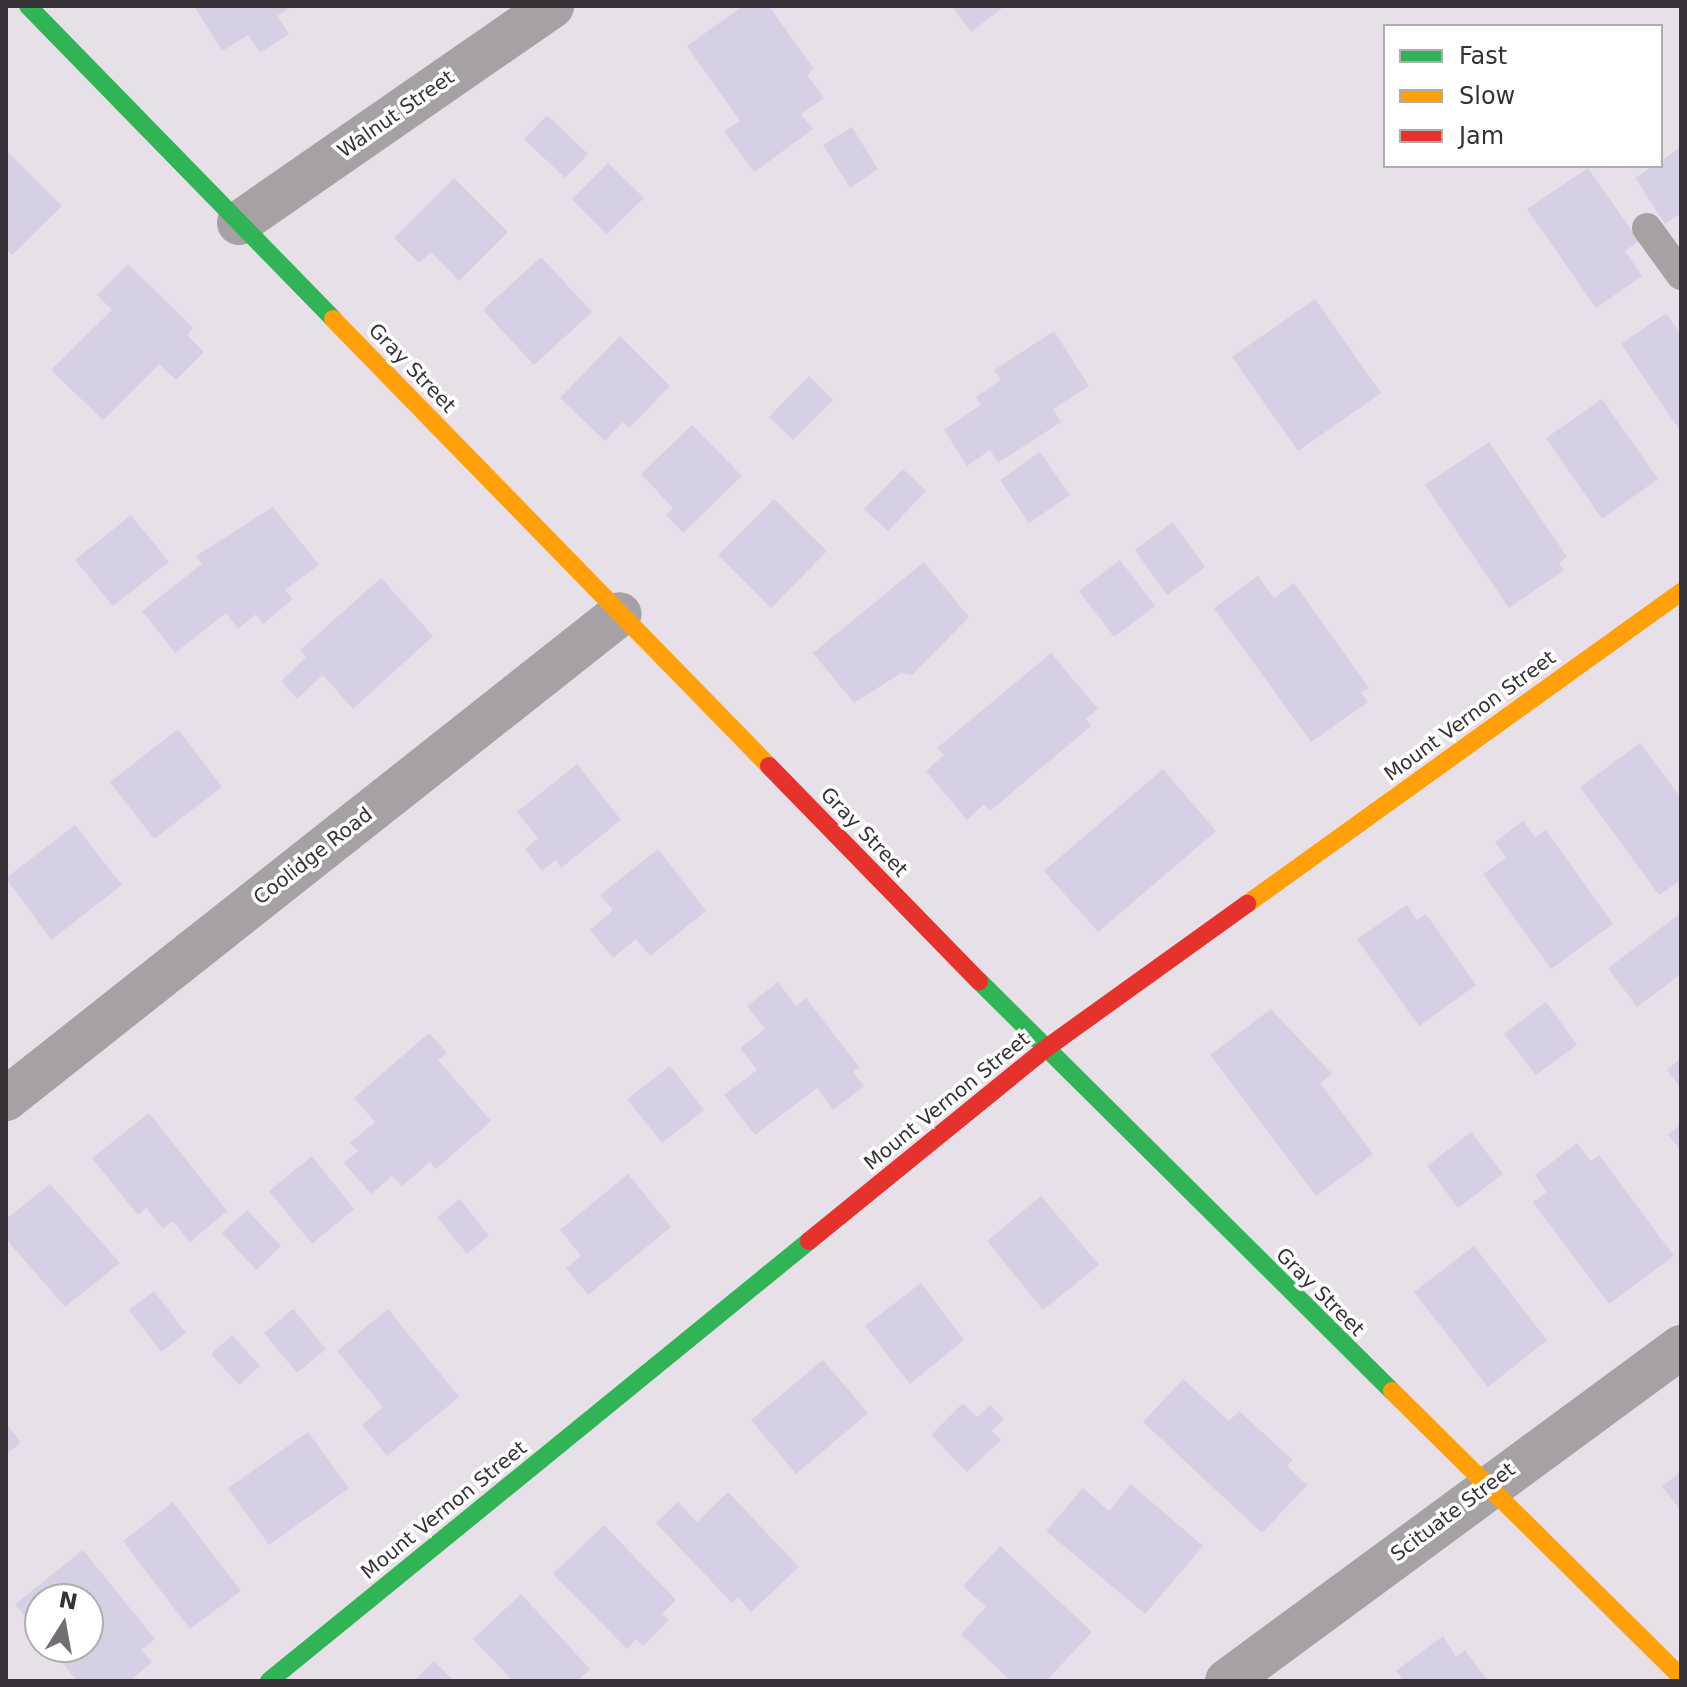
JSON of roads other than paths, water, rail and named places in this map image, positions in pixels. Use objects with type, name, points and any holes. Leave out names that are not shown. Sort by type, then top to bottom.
[{"type":"street","name":"Gray Street","points":[[28,6],[1045,1049],[1485,1488],[1681,1677]]},
{"type":"street","name":"Walnut Street","points":[[239,223],[552,6]]},
{"type":"street","name":"Mount Vernon Street","points":[[269,1681],[1045,1049],[1681,592]]},
{"type":"street","name":"Coolidge Road","points":[[6,1099],[620,614]]},
{"type":"street","name":"Scituate Street","points":[[1227,1681],[1485,1488],[1681,1347]]},
{"type":"lane","points":[[1647,228],[1681,275]]}]
